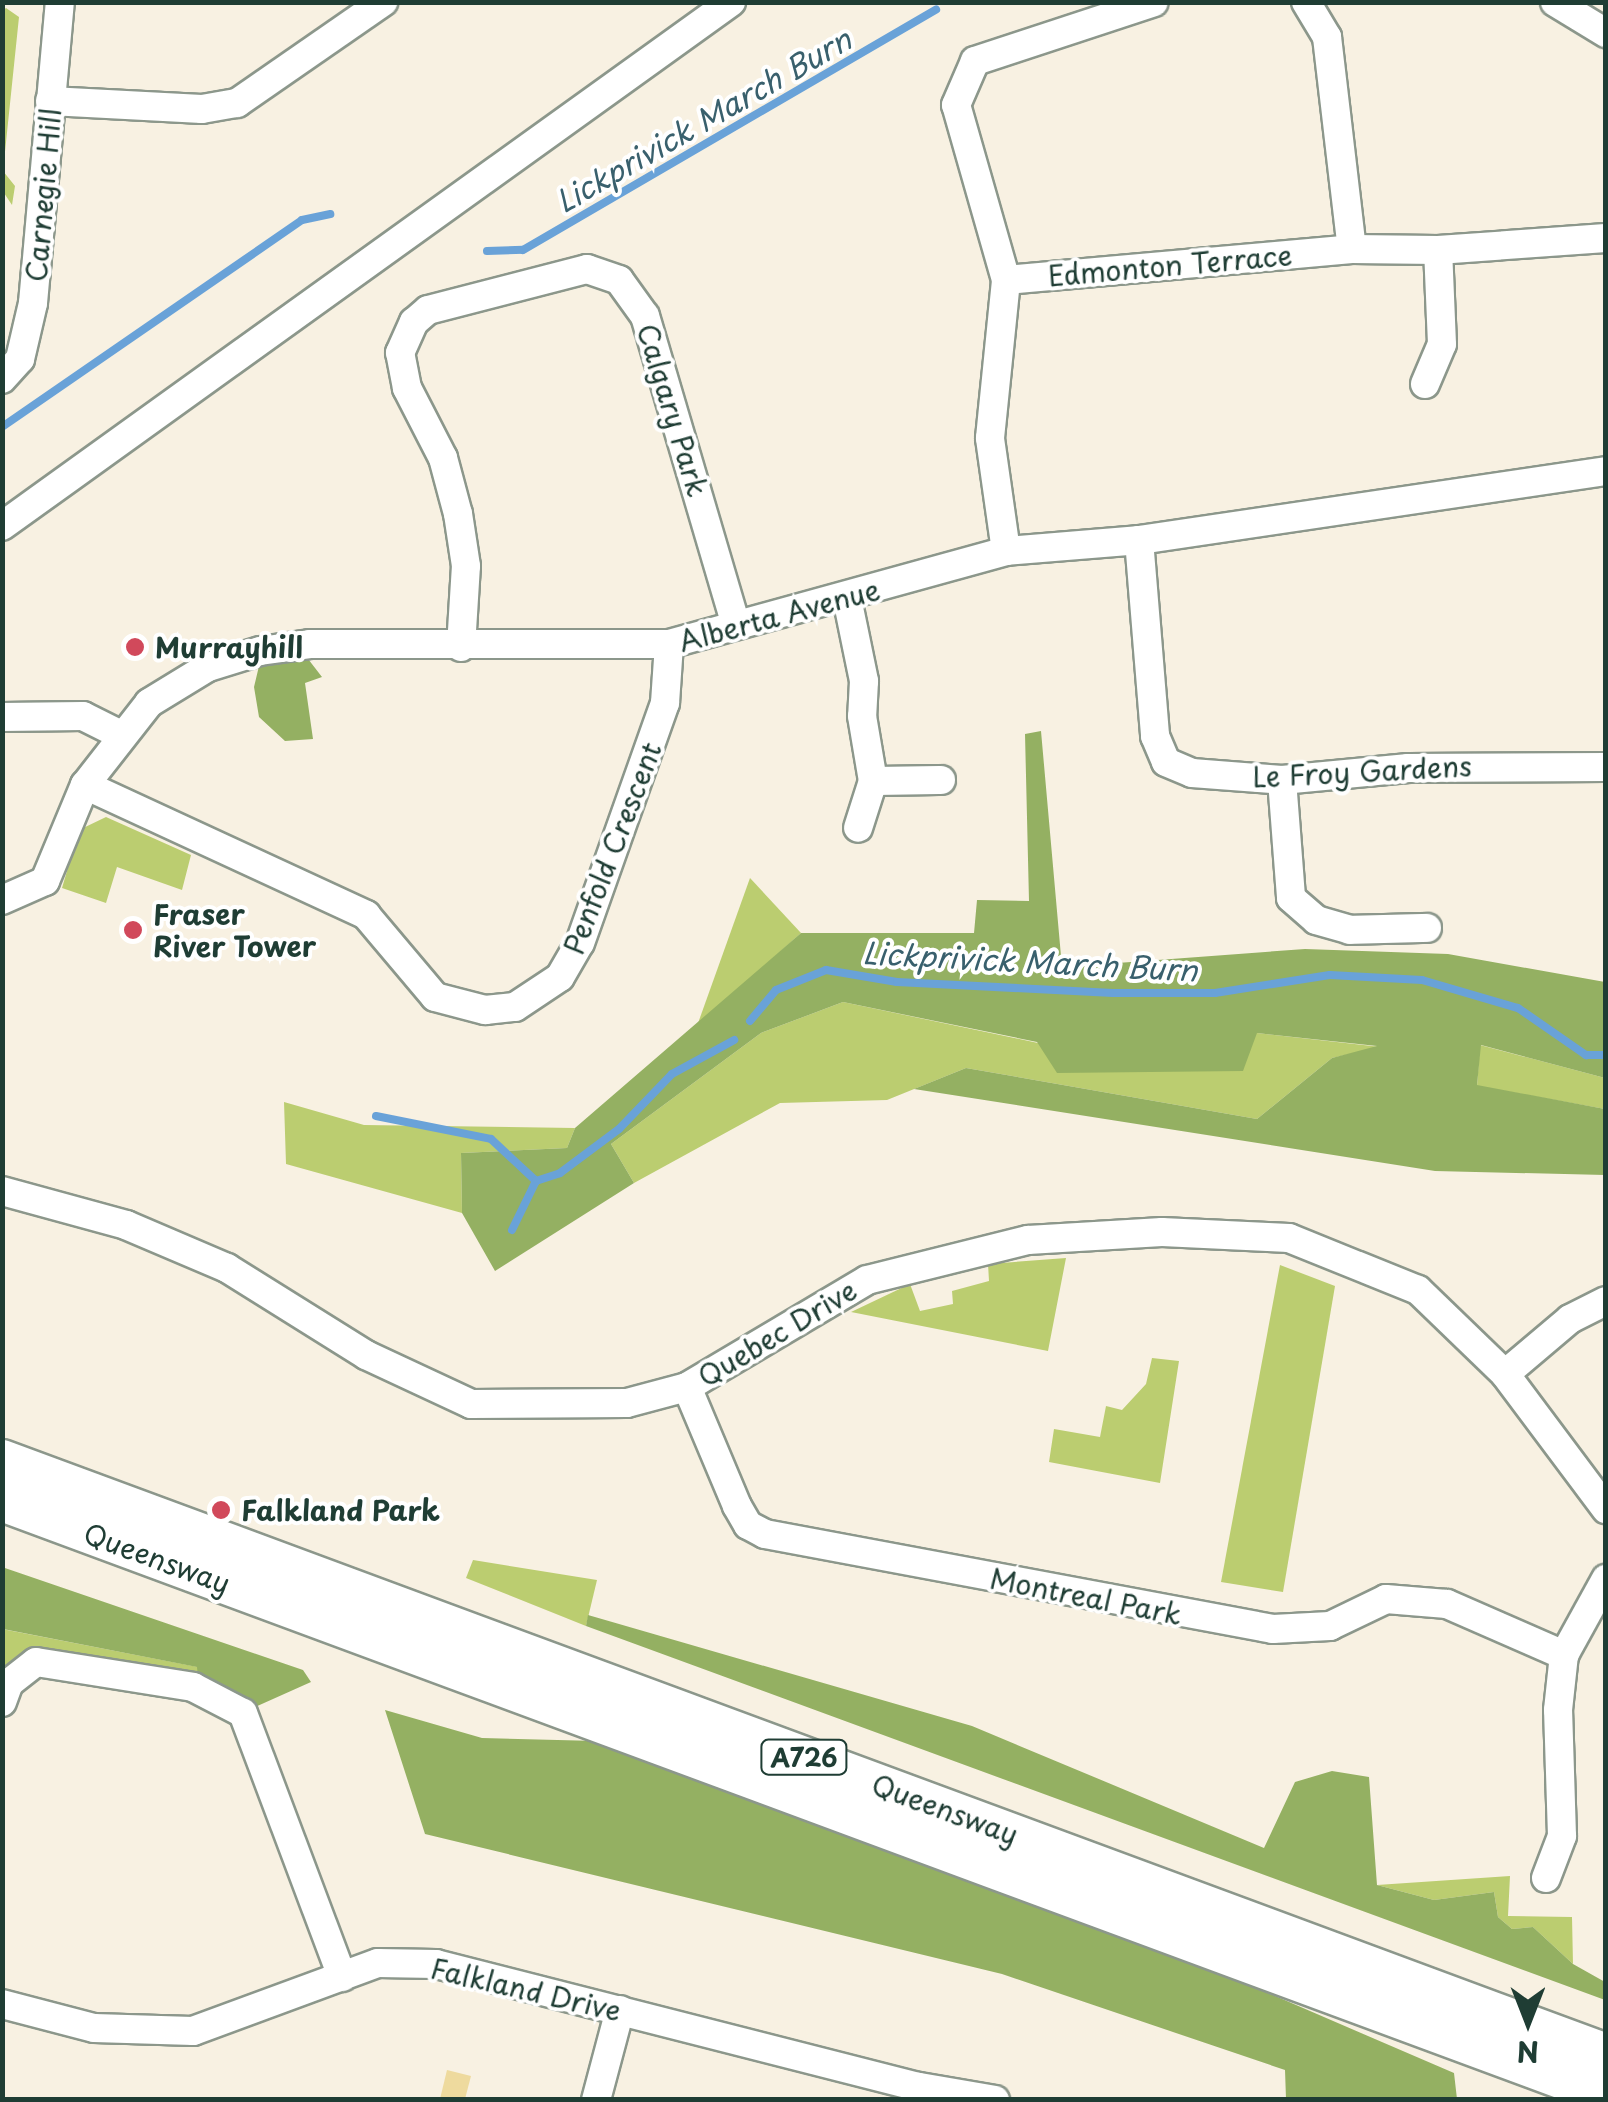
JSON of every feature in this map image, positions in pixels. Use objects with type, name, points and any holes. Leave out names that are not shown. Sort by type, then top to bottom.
[{"type":"highway","name":"Queensway","points":[[2,1460],[1606,2054]]},
{"type":"highway","name":"Queensway","points":[[2,1501],[1606,2095]]},
{"type":"street","name":"Carnegie Hill","points":[[2,379],[20,359],[34,303],[60,2]]},
{"type":"street","points":[[50,101],[202,109],[237,103],[383,2]]},
{"type":"street","points":[[2,526],[731,2]]},
{"type":"street","points":[[1006,550],[990,438],[1006,280],[956,105],[975,61],[1154,2]]},
{"type":"street","points":[[1306,2],[1327,37],[1352,249]]},
{"type":"street","points":[[1555,2],[1606,33]]},
{"type":"street","name":"Edmonton Terrace","points":[[1006,280],[1352,249],[1438,250],[1606,238]]},
{"type":"street","points":[[1426,384],[1442,344],[1438,250]]},
{"type":"street","name":"Calgary Park","points":[[461,647],[466,566],[458,514],[443,458],[407,388],[400,353],[406,336],[428,310],[587,269],[620,280],[645,316],[735,622]]},
{"type":"street","name":"Alberta Avenue","points":[[2,900],[45,880],[84,785],[121,735],[177,683],[260,651],[310,644],[669,644],[735,622],[847,598],[1006,550],[1140,540],[1606,471]]},
{"type":"street","name":"Le Froy Gardens","points":[[1140,540],[1155,736],[1166,762],[1192,774],[1282,780],[1426,768],[1606,767]]},
{"type":"street","points":[[847,598],[864,680],[862,716],[873,781],[858,828]]},
{"type":"street","name":"Penfold Crescent","points":[[84,785],[366,915],[434,997],[484,1010],[515,1007],[560,977],[580,943],[665,703],[669,644]]},
{"type":"street","points":[[2,717],[82,716],[121,735]]},
{"type":"street","points":[[873,781],[941,780]]},
{"type":"street","points":[[1282,780],[1291,898],[1316,920],[1350,930],[1427,928]]},
{"type":"street","name":"Quebec Drive","points":[[2,1191],[126,1225],[227,1268],[366,1355],[471,1404],[628,1403],[687,1387],[867,1280],[1028,1240],[1162,1232],[1289,1238],[1418,1290],[1505,1374],[1606,1509]]},
{"type":"street","points":[[1505,1374],[1570,1320],[1606,1300]]},
{"type":"street","name":"Montreal Park","points":[[687,1387],[737,1506],[748,1525],[765,1534],[1273,1629],[1330,1626],[1386,1599],[1447,1604],[1564,1655]]},
{"type":"street","points":[[1546,1878],[1562,1836],[1558,1710],[1564,1655],[1606,1580]]},
{"type":"street","points":[[5,1688],[36,1662],[194,1688],[243,1712],[342,1977]]},
{"type":"street","name":"Falkland Drive","points":[[2,2004],[94,2028],[193,2031],[378,1963],[436,1964],[919,2088],[995,2100]]},
{"type":"street","points":[[596,2100],[620,2010]]},
{"type":"green space","points":[[6,8],[19,17],[3,171],[15,186],[12,205],[2,190],[2,11]]},
{"type":"green space","points":[[305,655],[322,677],[305,683],[313,739],[285,741],[259,717],[254,687],[259,666]]},
{"type":"green space","points":[[1041,731],[1061,956],[1104,964],[1305,949],[1448,954],[1605,982],[1605,1078],[1481,1045],[1477,1085],[1605,1109],[1605,1175],[1435,1171],[914,1089],[966,1068],[1257,1119],[1332,1058],[1377,1046],[1257,1033],[1243,1071],[1057,1073],[1037,1042],[843,1002],[761,1033],[611,1144],[634,1183],[495,1271],[462,1213],[461,1153],[567,1148],[575,1128],[801,933],[974,933],[977,900],[1029,901],[1025,734]]},
{"type":"green space","points":[[106,817],[191,855],[182,890],[117,867],[106,903],[62,888],[79,830]]},
{"type":"green space","points":[[750,878],[801,933],[697,1026]]},
{"type":"green space","points":[[843,1002],[1038,1043],[1257,1033],[1381,1047],[1332,1058],[1257,1119],[966,1068],[887,1100],[780,1103],[634,1183],[611,1144],[761,1033]]},
{"type":"green space","points":[[1480,1045],[1605,1078],[1605,1109],[1477,1086]]},
{"type":"green space","points":[[284,1102],[364,1125],[575,1128],[567,1148],[461,1153],[462,1213],[286,1164]]},
{"type":"green space","points":[[1066,1258],[1048,1351],[851,1312],[910,1284],[920,1311],[953,1304],[952,1291],[989,1281],[988,1264]]},
{"type":"green space","points":[[1280,1265],[1335,1286],[1283,1592],[1221,1582]]},
{"type":"green space","points":[[1152,1358],[1179,1361],[1160,1483],[1049,1462],[1054,1429],[1100,1437],[1106,1406],[1122,1410],[1146,1384]]},
{"type":"green space","points":[[473,1560],[597,1580],[586,1626],[466,1578]]},
{"type":"green space","points":[[2,1567],[303,1670],[311,1682],[253,1708],[198,1678],[197,1667],[3,1629]]},
{"type":"green space","points":[[588,1615],[972,1726],[1264,1848],[1295,1782],[1332,1771],[1369,1777],[1377,1885],[1434,1900],[1494,1892],[1498,1917],[1512,1929],[1533,1927],[1573,1964],[1605,1982],[1605,2000],[586,1626]]},
{"type":"green space","points":[[2,1629],[198,1667],[198,1678],[57,1656],[3,1667]]},
{"type":"green space","points":[[385,1710],[482,1738],[597,1741],[1261,1990],[1454,2073],[1457,2099],[1286,2099],[1285,2070],[1002,1974],[425,1834]]},
{"type":"green space","points":[[1510,1876],[1508,1916],[1572,1917],[1573,1964],[1533,1927],[1512,1929],[1498,1917],[1494,1892],[1434,1900],[1377,1885]]},
{"type":"sand","points":[[447,2070],[471,2076],[465,2099],[440,2099]]},
{"type":"waterway","name":"Lickprivick March Burn","points":[[487,251],[523,250],[936,10]]},
{"type":"waterway","name":"Lickprivick March Burn","points":[[2,427],[302,220],[330,214]]},
{"type":"waterway","name":"Lickprivick March Burn","points":[[750,1021],[776,990],[826,970],[897,982],[1113,993],[1215,993],[1330,975],[1422,980],[1518,1008],[1586,1055],[1606,1055]]},
{"type":"waterway","name":"Lickprivick March Burn","points":[[376,1116],[491,1139],[536,1181],[560,1173],[619,1129],[672,1074],[734,1040]]},
{"type":"waterway","points":[[512,1230],[536,1181]]},
{"type":"place","name":"Murrayhill","points":[[135,647]]},
{"type":"place","name":"Fraser River Tower","points":[[133,930]]},
{"type":"place","name":"Falkland Park","points":[[221,1510]]}]
